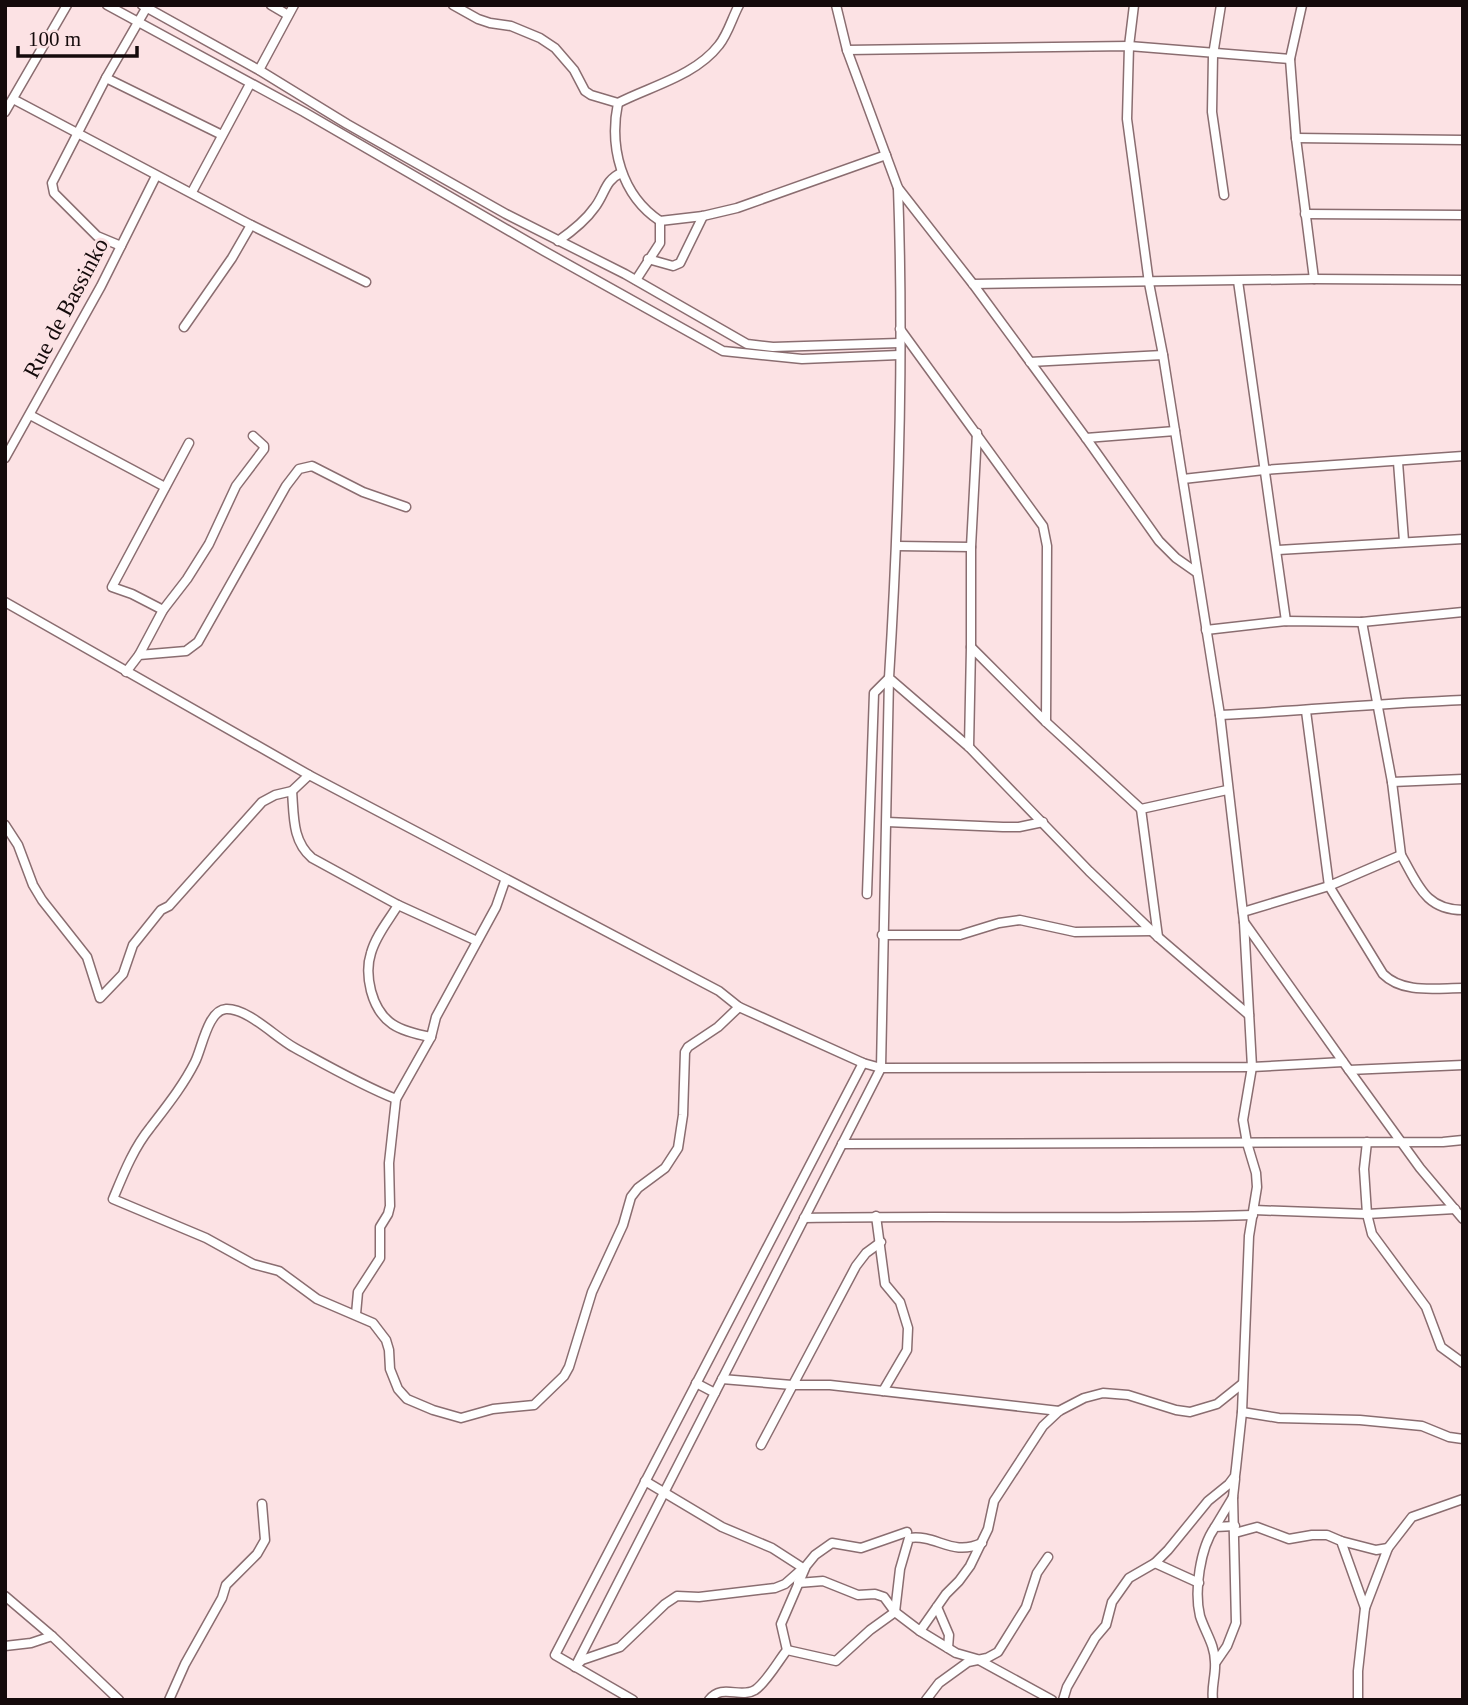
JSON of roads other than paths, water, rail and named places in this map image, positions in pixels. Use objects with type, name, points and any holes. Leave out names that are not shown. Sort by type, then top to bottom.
[{"type":"street","points":[[5,112],[66,5]]},
{"type":"street","points":[[107,5],[304,112],[723,351],[802,359],[899,355]]},
{"type":"street","points":[[271,5],[288,15]]},
{"type":"street","points":[[259,70],[294,5]]},
{"type":"street","points":[[453,5],[478,19],[519,29],[540,38],[555,48],[574,70],[585,91],[618,103],[704,61],[720,44],[740,5]]},
{"type":"street","points":[[575,1668],[881,1068],[889,678],[897,546],[901,253],[898,188],[848,50],[836,5]]},
{"type":"street","points":[[1134,5],[1129,46],[1127,119],[1149,283],[1163,355],[1220,715],[1244,922],[1252,1067],[1244,1107],[1247,1143],[1256,1173],[1250,1236],[1242,1412],[1233,1497],[1236,1623],[1227,1646],[1216,1662]]},
{"type":"street","points":[[1221,5],[1213,55],[1212,112],[1224,195]]},
{"type":"street","points":[[1301,5],[1290,59],[1296,138],[1314,279]]},
{"type":"street","points":[[121,246],[97,236],[54,193],[52,183],[145,6],[410,160],[558,241],[636,280],[747,344],[773,347],[900,343]]},
{"type":"street","points":[[848,50],[1129,46],[1213,55],[1290,59]]},
{"type":"street","points":[[106,78],[222,135]]},
{"type":"street","points":[[192,192],[250,83]]},
{"type":"street","points":[[13,99],[156,176],[366,282]]},
{"type":"street","points":[[618,103],[615,141],[621,173],[646,212],[660,221],[703,216],[737,208],[886,155]]},
{"type":"street","points":[[1296,138],[1463,140]]},
{"type":"street","points":[[558,241],[592,211],[612,177],[621,173]]},
{"type":"street","name":"Rue de Bassinko","points":[[5,458],[121,246],[156,176]]},
{"type":"street","points":[[898,188],[973,284],[1159,541],[1176,558],[1196,572]]},
{"type":"street","points":[[1305,214],[1463,215]]},
{"type":"street","points":[[648,259],[673,266],[680,263],[703,216]]},
{"type":"street","points":[[636,280],[660,243],[660,221]]},
{"type":"street","points":[[184,327],[232,258],[251,225]]},
{"type":"street","points":[[973,284],[1314,279],[1463,280]]},
{"type":"street","points":[[1238,281],[1286,621]]},
{"type":"street","points":[[900,329],[1043,526],[1046,537],[1046,722]]},
{"type":"street","points":[[1030,362],[1163,355]]},
{"type":"street","points":[[30,415],[165,487]]},
{"type":"street","points":[[1086,438],[1175,431]]},
{"type":"street","points":[[969,747],[971,547],[977,433]]},
{"type":"street","points":[[126,672],[139,655],[163,610],[209,544],[236,486],[264,449],[253,436]]},
{"type":"street","points":[[163,610],[112,587],[189,443]]},
{"type":"street","points":[[1183,479],[1264,470],[1463,456]]},
{"type":"street","points":[[1398,462],[1404,541]]},
{"type":"street","points":[[139,655],[186,651],[198,642],[286,486],[299,469],[312,466],[363,492],[406,507]]},
{"type":"street","points":[[1278,550],[1463,539]]},
{"type":"street","points":[[897,546],[971,547]]},
{"type":"street","points":[[5,602],[309,775],[505,881],[719,991],[739,1007],[863,1063],[881,1068],[1252,1067],[1343,1062]]},
{"type":"street","points":[[1206,630],[1286,621],[1362,622],[1463,612]]},
{"type":"street","points":[[1362,622],[1392,782],[1401,855],[1427,897],[1436,906],[1463,910]]},
{"type":"street","points":[[971,647],[1046,722],[1141,809],[1155,934]]},
{"type":"street","points":[[889,678],[969,747],[1089,872],[1155,934],[1249,1015]]},
{"type":"street","points":[[867,894],[874,693],[889,678]]},
{"type":"street","points":[[1220,715],[1463,699]]},
{"type":"street","points":[[1306,711],[1329,886],[1383,974],[1391,982],[1415,988],[1463,988]]},
{"type":"street","points":[[5,825],[18,845],[41,900],[87,957],[100,998],[123,974],[134,945],[158,913],[169,906],[262,802],[292,791],[309,775]]},
{"type":"street","points":[[1392,782],[1463,779]]},
{"type":"street","points":[[1141,809],[1227,790]]},
{"type":"street","points":[[292,791],[298,842],[312,858],[398,905],[477,941]]},
{"type":"street","points":[[887,822],[1003,827],[1043,822]]},
{"type":"street","points":[[1243,912],[1329,886],[1401,855]]},
{"type":"street","points":[[356,1314],[358,1292],[380,1258],[380,1227],[390,1206],[389,1163],[396,1099],[432,1037],[436,1017],[496,907],[505,881]]},
{"type":"street","points":[[398,905],[370,953],[368,969],[376,1010],[389,1022],[411,1033],[432,1037]]},
{"type":"street","points":[[882,935],[960,935],[999,923],[1020,920],[1075,932],[1155,934]]},
{"type":"street","points":[[1244,922],[1373,1105],[1420,1168],[1463,1219]]},
{"type":"street","points":[[396,1099],[295,1048],[241,1012],[226,1009],[217,1012],[194,1065],[128,1163],[113,1199],[206,1238],[253,1264],[279,1271],[317,1299],[373,1323],[380,1330],[389,1350],[393,1380],[407,1399],[417,1404],[461,1418],[493,1409],[534,1405],[564,1376],[569,1367],[592,1292],[623,1225],[631,1197],[638,1188],[665,1168],[678,1148],[685,1052],[739,1007]]},
{"type":"street","points":[[633,1700],[555,1655],[863,1063]]},
{"type":"street","points":[[1349,1070],[1463,1065]]},
{"type":"street","points":[[842,1144],[1463,1140]]},
{"type":"street","points":[[1367,1142],[1364,1169],[1367,1214],[1372,1234],[1426,1307],[1441,1347],[1463,1363]]},
{"type":"street","points":[[804,1218],[876,1216],[1143,1219],[1253,1212],[1367,1214],[1455,1209]]},
{"type":"street","points":[[876,1216],[885,1284],[900,1302],[908,1328],[907,1350],[883,1391]]},
{"type":"street","points":[[761,1445],[856,1266],[866,1253],[881,1242]]},
{"type":"street","points":[[722,1379],[792,1385],[830,1385],[1059,1411]]},
{"type":"street","points":[[696,1383],[715,1393]]},
{"type":"street","points":[[920,1631],[970,1566],[990,1523],[994,1501],[1043,1426],[1059,1411],[1084,1398],[1103,1393],[1128,1395],[1190,1412],[1217,1404],[1242,1384]]},
{"type":"street","points":[[1242,1412],[1279,1418],[1360,1420],[1422,1426],[1449,1437],[1463,1439]]},
{"type":"street","points":[[799,1583],[823,1581],[858,1595],[875,1594],[889,1601],[895,1612],[920,1631],[956,1653],[978,1659],[1048,1698],[1064,1696],[1095,1638],[1106,1625],[1112,1602],[1129,1578],[1154,1563],[1168,1550],[1208,1501],[1235,1476]]},
{"type":"street","points":[[645,1481],[722,1527],[772,1548],[804,1567]]},
{"type":"street","points":[[1212,1698],[1216,1662],[1213,1646],[1200,1615],[1199,1583],[1203,1550],[1208,1537],[1233,1497]]},
{"type":"street","points":[[1358,1700],[1357,1671],[1365,1608],[1388,1548],[1412,1517],[1463,1499]]},
{"type":"street","points":[[169,1700],[185,1664],[222,1598],[226,1585],[257,1555],[265,1540],[262,1504]]},
{"type":"street","points":[[1215,1527],[1257,1527],[1289,1539],[1327,1535],[1376,1550],[1388,1548]]},
{"type":"street","points":[[575,1668],[582,1660],[620,1647],[665,1604],[677,1597],[775,1588],[785,1584],[824,1547],[832,1543],[860,1548],[907,1532]]},
{"type":"street","points":[[787,1650],[836,1661],[870,1630],[895,1612],[909,1538],[929,1539],[957,1549],[982,1543]]},
{"type":"street","points":[[1341,1541],[1365,1608]]},
{"type":"street","points":[[926,1700],[947,1676],[968,1662],[987,1658],[998,1651],[1026,1607],[1037,1573],[1048,1558]]},
{"type":"street","points":[[1154,1563],[1199,1583]]},
{"type":"street","points":[[709,1700],[715,1693],[726,1690],[744,1693],[753,1691],[761,1685],[787,1650],[781,1624],[804,1567]]},
{"type":"street","points":[[5,1596],[52,1636],[119,1700]]},
{"type":"street","points":[[937,1607],[949,1635],[948,1648]]},
{"type":"street","points":[[927,1621],[944,1626]]},
{"type":"street","points":[[5,1646],[31,1643],[52,1636]]}]
